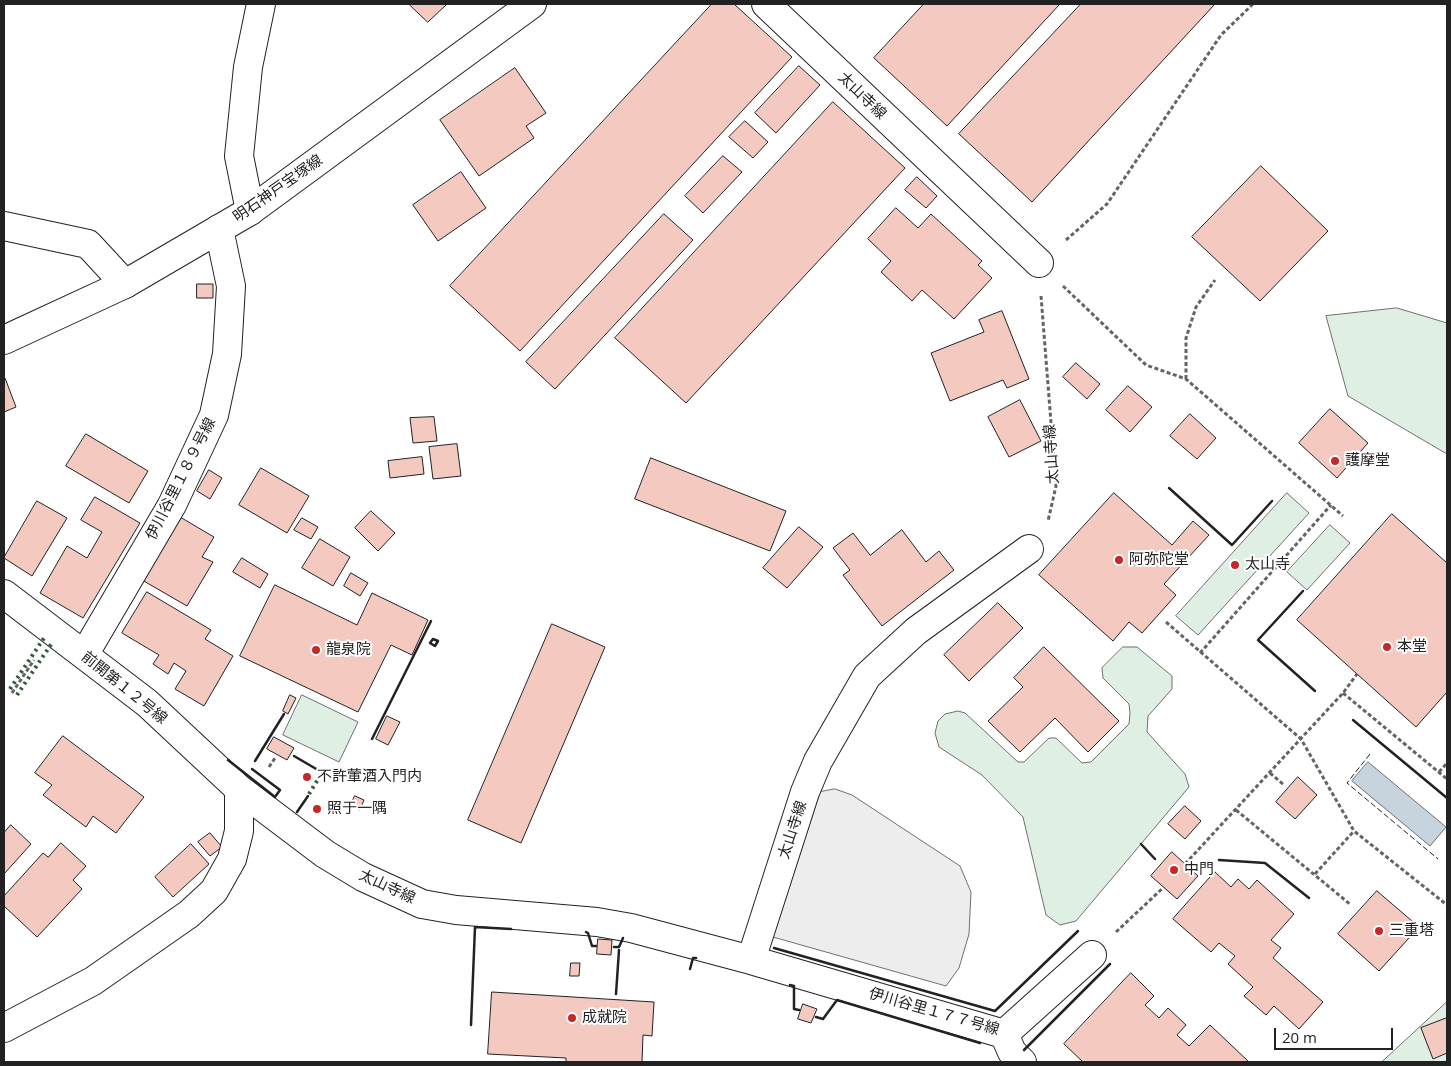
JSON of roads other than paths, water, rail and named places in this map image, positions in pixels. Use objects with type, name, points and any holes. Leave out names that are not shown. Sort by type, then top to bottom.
[{"type":"street","points":[[250,211],[239,156],[248,67],[261,4]]},
{"type":"street","name":"明石神戸宝塚線","points":[[4,340],[125,284],[250,211],[532,4]]},
{"type":"street","name":"太山寺線","points":[[766,4],[1039,263]]},
{"type":"street","points":[[4,226],[88,244],[125,284]]},
{"type":"street","name":"伊川谷里１８９号線","points":[[84,655],[172,505],[214,414],[228,354],[231,286],[219,229]]},
{"type":"street","name":"太山寺線","points":[[239,789],[325,854],[363,877],[422,904],[456,910],[631,928],[751,960],[805,792],[818,761],[867,676],[916,632],[1030,549]]},
{"type":"street","name":"前開第１２号線","points":[[4,594],[146,703],[239,789]]},
{"type":"street","points":[[4,1028],[93,981],[189,914],[214,890],[232,859],[239,831],[239,789]]},
{"type":"street","name":"伊川谷里１７７号線","points":[[751,960],[1004,1034],[1092,955]]},
{"type":"street","points":[[1004,1034],[1012,1052],[1022,1062]]},
{"type":"place","name":"護摩堂","points":[[1335,461]]},
{"type":"place","name":"阿弥陀堂","points":[[1119,560]]},
{"type":"place","name":"太山寺","points":[[1235,565]]},
{"type":"place","name":"本堂","points":[[1387,647]]},
{"type":"place","name":"龍泉院","points":[[316,650]]},
{"type":"place","name":"不許葷酒入門内","points":[[307,777]]},
{"type":"place","name":"照于一隅","points":[[317,809]]},
{"type":"place","name":"中門","points":[[1174,870]]},
{"type":"place","name":"三重塔","points":[[1379,931]]},
{"type":"place","name":"成就院","points":[[572,1018]]}]
